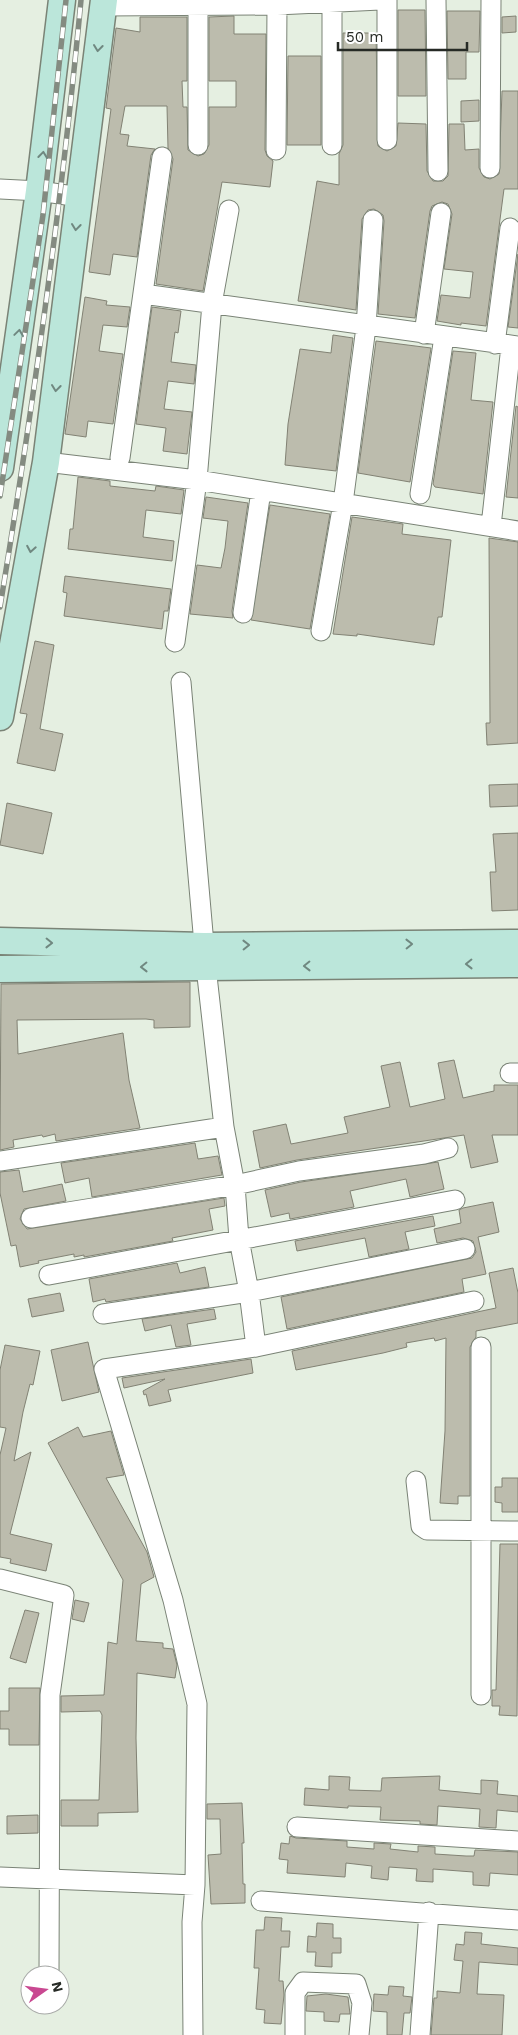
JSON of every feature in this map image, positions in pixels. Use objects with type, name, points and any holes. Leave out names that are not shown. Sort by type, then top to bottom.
[{"type":"main road","points":[[0,468],[39,191],[62,0]]},
{"type":"main road","points":[[0,717],[46,462],[104,3]]},
{"type":"main road","points":[[0,941],[205,956],[518,964]]},
{"type":"main road","points":[[0,969],[205,956],[518,943]]},
{"type":"street","points":[[104,3],[186,4],[257,2],[278,5],[380,0]]},
{"type":"street","points":[[387,0],[387,140]]},
{"type":"street","points":[[436,0],[438,171]]},
{"type":"street","points":[[490,168],[492,0]]},
{"type":"street","points":[[323,2],[332,146]]},
{"type":"street","points":[[186,4],[198,145]]},
{"type":"street","points":[[276,150],[278,5]]},
{"type":"street","points":[[120,458],[162,156]]},
{"type":"street","points":[[0,189],[39,191],[80,197]]},
{"type":"street","points":[[175,642],[197,480],[212,304],[228,210]]},
{"type":"street","points":[[424,334],[442,213]]},
{"type":"street","points":[[321,632],[343,503],[366,327],[373,220]]},
{"type":"street","points":[[490,526],[508,345],[510,228]]},
{"type":"street","points":[[143,294],[366,327],[508,345]]},
{"type":"street","points":[[420,494],[444,337]]},
{"type":"street","points":[[46,462],[197,480],[518,531]]},
{"type":"street","points":[[242,613],[261,491]]},
{"type":"street","points":[[182,682],[205,956],[224,1127],[235,1185],[239,1238],[249,1292],[256,1347]]},
{"type":"street","points":[[0,1161],[224,1127]]},
{"type":"street","points":[[31,1218],[235,1185],[299,1171],[424,1154],[448,1148]]},
{"type":"street","points":[[49,1275],[239,1238],[456,1200]]},
{"type":"street","points":[[103,1314],[249,1292],[465,1249]]},
{"type":"street","points":[[194,2035],[192,1922],[195,1885],[197,1704],[173,1600],[104,1369],[256,1347],[474,1301]]},
{"type":"street","points":[[481,1347],[481,1694]]},
{"type":"street","points":[[416,1481],[421,1526],[427,1530],[518,1531]]},
{"type":"street","points":[[0,1579],[64,1595],[50,1695],[49,1965]]},
{"type":"street","points":[[297,1827],[518,1841]]},
{"type":"street","points":[[0,1877],[195,1885]]},
{"type":"street","points":[[261,1901],[518,1920]]},
{"type":"street","points":[[420,2035],[429,1912]]},
{"type":"street","points":[[295,2035],[295,1993],[303,1982],[356,1984],[362,2002],[360,2035]]},
{"type":"building","points":[[398,10],[425,10],[426,96],[398,96]]},
{"type":"building","points":[[447,11],[480,11],[479,52],[466,52],[466,79],[448,79]]},
{"type":"building","points":[[234,16],[234,34],[266,34],[265,150],[267,156],[273,161],[270,187],[222,182],[203,291],[156,284],[173,159],[168,148],[167,106],[125,106],[120,134],[129,135],[127,146],[155,149],[151,155],[137,257],[113,254],[110,275],[89,272],[111,109],[106,108],[116,28],[140,32],[140,17],[187,17],[187,81],[182,81],[183,107],[187,107],[188,150],[198,156],[204,154],[209,145],[209,107],[236,107],[236,81],[209,81],[209,17]]},
{"type":"building","points":[[516,16],[516,32],[502,33],[502,17]]},
{"type":"building","points":[[343,33],[376,33],[378,146],[387,151],[396,146],[398,123],[426,124],[427,171],[433,181],[443,181],[448,176],[449,124],[464,124],[465,150],[479,149],[479,168],[484,177],[490,179],[499,174],[502,91],[518,91],[518,189],[504,189],[486,326],[461,323],[461,325],[437,321],[441,295],[470,298],[473,272],[444,269],[452,214],[448,204],[442,202],[432,206],[430,211],[415,318],[378,314],[384,221],[383,215],[374,209],[368,210],[362,219],[356,310],[298,301],[317,181],[339,185],[339,154],[343,145]]},
{"type":"building","points":[[288,56],[321,56],[321,145],[287,145]]},
{"type":"building","points":[[479,100],[479,121],[461,122],[461,101]]},
{"type":"building","points":[[518,254],[518,328],[508,327]]},
{"type":"building","points":[[85,297],[107,301],[106,305],[130,307],[127,327],[103,325],[99,351],[123,354],[113,424],[88,421],[86,437],[65,434]]},
{"type":"building","points":[[152,307],[181,311],[178,333],[175,332],[171,362],[196,365],[194,384],[168,381],[164,409],[192,412],[187,454],[163,451],[166,428],[136,424]]},
{"type":"building","points":[[333,335],[353,338],[336,471],[285,465],[288,424],[300,349],[331,353]]},
{"type":"building","points":[[376,341],[431,348],[410,482],[358,473]]},
{"type":"building","points":[[453,351],[476,353],[471,400],[493,402],[483,494],[435,487],[433,484]]},
{"type":"building","points":[[516,406],[518,407],[518,498],[506,497]]},
{"type":"building","points":[[78,477],[110,481],[110,486],[155,491],[156,486],[184,490],[181,514],[146,510],[143,537],[174,541],[172,561],[68,549],[70,529],[73,529]]},
{"type":"building","points":[[206,497],[248,503],[232,611],[233,618],[190,614],[197,565],[221,568],[225,548],[228,521],[203,518]]},
{"type":"building","points":[[270,505],[330,514],[310,629],[251,620]]},
{"type":"building","points":[[352,517],[403,524],[402,534],[451,540],[442,617],[438,617],[434,645],[357,634],[357,636],[333,634]]},
{"type":"building","points":[[489,538],[518,542],[518,743],[487,745],[486,723],[490,723]]},
{"type":"building","points":[[65,576],[171,589],[168,611],[164,611],[162,629],[64,616],[67,593],[63,592]]},
{"type":"building","points":[[35,641],[54,645],[40,729],[63,734],[55,771],[17,763],[27,714],[20,713]]},
{"type":"building","points":[[518,784],[518,806],[490,807],[489,785]]},
{"type":"building","points":[[7,803],[52,813],[43,854],[0,845]]},
{"type":"building","points":[[518,833],[518,910],[492,911],[490,872],[496,872],[493,834]]},
{"type":"building","points":[[190,982],[190,1027],[154,1028],[154,1020],[146,1019],[17,1020],[18,1054],[123,1033],[129,1080],[140,1128],[56,1141],[55,1134],[43,1137],[42,1135],[13,1140],[14,1147],[0,1150],[1,984]]},
{"type":"building","points":[[454,1060],[463,1098],[494,1091],[494,1085],[518,1085],[518,1135],[492,1135],[498,1162],[471,1168],[464,1135],[297,1160],[260,1168],[253,1131],[286,1124],[291,1144],[348,1133],[344,1117],[390,1107],[381,1066],[400,1062],[410,1107],[445,1099],[438,1063]]},
{"type":"building","points":[[195,1143],[198,1159],[218,1156],[222,1175],[92,1197],[89,1178],[65,1183],[61,1163]]},
{"type":"building","points":[[438,1162],[444,1189],[410,1197],[406,1179],[350,1191],[354,1207],[290,1219],[289,1213],[271,1217],[265,1190],[301,1182]]},
{"type":"building","points":[[19,1170],[23,1192],[62,1184],[66,1201],[24,1209],[20,1219],[27,1229],[224,1198],[225,1206],[209,1209],[213,1230],[172,1238],[173,1241],[84,1257],[84,1255],[74,1257],[74,1254],[38,1261],[39,1263],[20,1267],[16,1245],[11,1246],[0,1193],[0,1172]]},
{"type":"building","points":[[493,1202],[499,1232],[478,1237],[486,1274],[462,1279],[464,1292],[287,1329],[281,1297],[472,1258],[476,1252],[473,1241],[463,1238],[437,1243],[434,1229],[461,1223],[459,1210],[463,1208]]},
{"type":"building","points":[[433,1216],[435,1226],[405,1232],[409,1249],[369,1257],[365,1238],[297,1251],[295,1241]]},
{"type":"building","points":[[177,1263],[180,1273],[205,1267],[209,1287],[106,1302],[105,1299],[93,1302],[89,1279]]},
{"type":"building","points":[[513,1268],[518,1293],[518,1323],[476,1331],[476,1337],[470,1347],[470,1496],[458,1496],[458,1504],[440,1503],[445,1431],[446,1338],[435,1341],[434,1338],[406,1343],[407,1347],[383,1353],[296,1370],[292,1351],[496,1308],[489,1273]]},
{"type":"building","points":[[60,1293],[64,1311],[32,1317],[28,1299]]},
{"type":"building","points":[[214,1309],[216,1319],[187,1324],[191,1345],[176,1347],[171,1325],[145,1331],[142,1319]]},
{"type":"building","points":[[88,1342],[99,1392],[62,1401],[51,1350]]},
{"type":"building","points":[[5,1345],[40,1351],[33,1385],[30,1384],[23,1412],[14,1461],[31,1452],[10,1534],[52,1544],[46,1571],[10,1563],[11,1559],[0,1557],[0,1455],[6,1428],[0,1427],[0,1370]]},
{"type":"building","points":[[251,1359],[253,1373],[168,1390],[171,1401],[149,1406],[146,1394],[144,1395],[143,1391],[165,1379],[124,1388],[122,1378]]},
{"type":"building","points":[[78,1427],[83,1437],[111,1431],[124,1475],[106,1478],[147,1552],[154,1577],[141,1584],[136,1641],[163,1643],[163,1648],[173,1649],[177,1665],[175,1678],[137,1673],[138,1812],[98,1813],[98,1826],[61,1826],[61,1800],[99,1800],[102,1715],[100,1711],[61,1712],[61,1696],[104,1695],[108,1642],[117,1644],[123,1580],[48,1443]]},
{"type":"building","points":[[502,1478],[518,1478],[518,1512],[502,1512],[502,1503],[495,1502],[495,1487],[502,1487]]},
{"type":"building","points":[[500,1544],[518,1544],[517,1716],[499,1715],[500,1706],[492,1706],[492,1690],[496,1690]]},
{"type":"building","points":[[75,1600],[89,1603],[84,1622],[72,1619]]},
{"type":"building","points":[[25,1610],[39,1613],[26,1663],[10,1658]]},
{"type":"building","points":[[9,1688],[40,1688],[39,1745],[9,1745],[9,1729],[0,1729],[0,1711],[9,1711]]},
{"type":"building","points":[[329,1776],[350,1777],[349,1790],[381,1791],[382,1778],[440,1776],[439,1790],[481,1794],[481,1780],[498,1781],[497,1794],[518,1796],[518,1812],[497,1810],[496,1828],[479,1827],[480,1809],[438,1806],[437,1825],[420,1824],[420,1821],[380,1820],[381,1807],[348,1806],[348,1808],[304,1805],[305,1788],[329,1790]]},
{"type":"building","points":[[242,1803],[245,1903],[211,1904],[208,1855],[221,1854],[220,1819],[207,1819],[207,1804]]},
{"type":"building","points":[[38,1815],[38,1833],[7,1834],[7,1816]]},
{"type":"building","points":[[290,1836],[347,1841],[347,1847],[374,1849],[374,1843],[391,1844],[390,1849],[418,1852],[418,1846],[435,1847],[435,1854],[474,1856],[475,1850],[518,1852],[518,1875],[490,1873],[489,1886],[473,1885],[473,1872],[433,1869],[433,1882],[416,1881],[417,1869],[389,1867],[388,1880],[371,1878],[372,1866],[346,1863],[345,1877],[287,1873],[288,1860],[279,1859],[281,1843],[289,1844]]},
{"type":"building","points":[[265,1917],[282,1918],[281,1931],[290,1931],[289,1947],[281,1947],[279,1981],[283,1981],[284,1995],[281,2024],[264,2023],[265,2010],[256,2009],[259,1968],[254,1968],[256,1930],[264,1930]]},
{"type":"building","points":[[317,1923],[333,1924],[333,1938],[341,1938],[341,1953],[332,1953],[332,1967],[315,1966],[316,1952],[307,1952],[308,1936],[316,1937]]},
{"type":"building","points":[[465,1932],[482,1933],[481,1944],[518,1948],[518,1965],[479,1962],[477,1994],[504,1995],[502,2035],[431,2035],[434,1998],[437,1998],[437,1991],[460,1993],[463,1961],[454,1960],[456,1944],[464,1945]]},
{"type":"building","points":[[389,1986],[404,1987],[403,1996],[412,1997],[410,2013],[404,2013],[402,2035],[387,2035],[387,2012],[373,2011],[374,1994],[388,1995]]},
{"type":"building","points":[[326,1994],[348,1997],[350,2014],[340,2014],[339,2022],[324,2021],[324,2012],[306,2011],[307,1996]]},
{"type":"railway","points":[[0,496],[43,215],[66,0]]},
{"type":"railway","points":[[0,607],[46,304],[81,0]]}]
